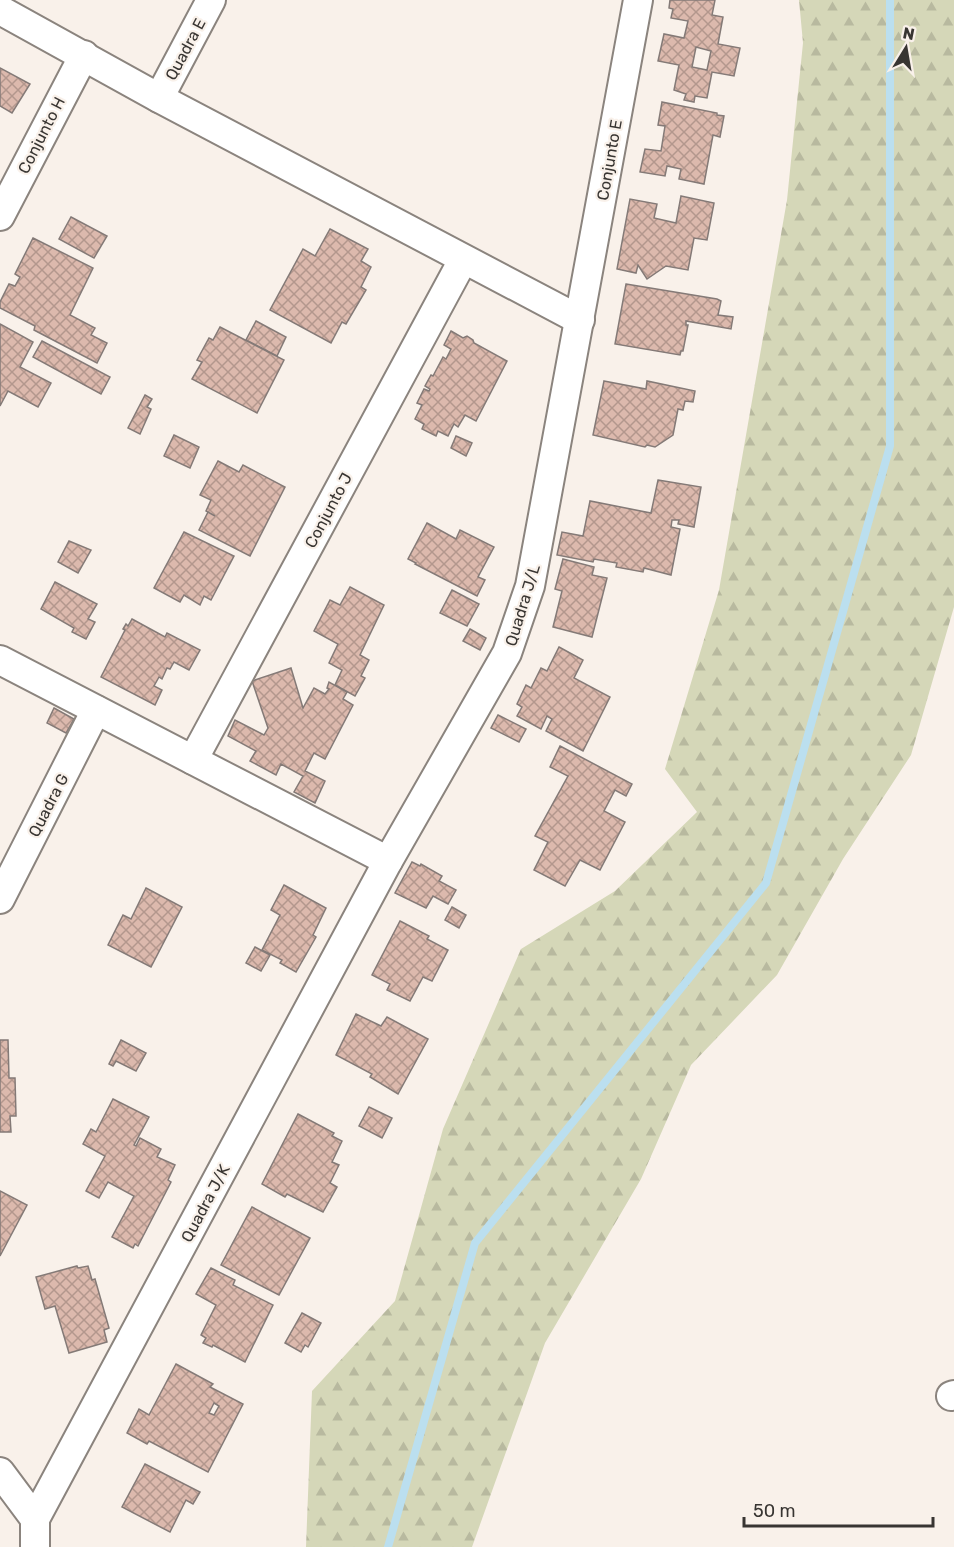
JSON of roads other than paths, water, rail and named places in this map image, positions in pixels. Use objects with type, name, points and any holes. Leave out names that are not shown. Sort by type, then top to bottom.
[{"type":"street","name":"Quadra E","points":[[159,98],[211,0]]},
{"type":"street","name":"Conjunto E","points":[[580,320],[638,0]]},
{"type":"street","points":[[0,10],[159,98],[580,320]]},
{"type":"street","name":"Conjunto H","points":[[0,216],[84,55]]},
{"type":"street","name":"Conjunto J","points":[[193,760],[463,260]]},
{"type":"street","name":"Quadra J/L","points":[[388,861],[507,653],[530,586],[580,320]]},
{"type":"street","points":[[0,660],[388,861]]},
{"type":"street","name":"Quadra G","points":[[0,899],[96,710]]},
{"type":"street","name":"Quadra J/K","points":[[35,1547],[35,1519],[388,861]]},
{"type":"street","points":[[0,1472],[35,1519]]},
{"type":"waterway","points":[[388,1547],[475,1243],[766,883],[890,446],[890,0]]}]
